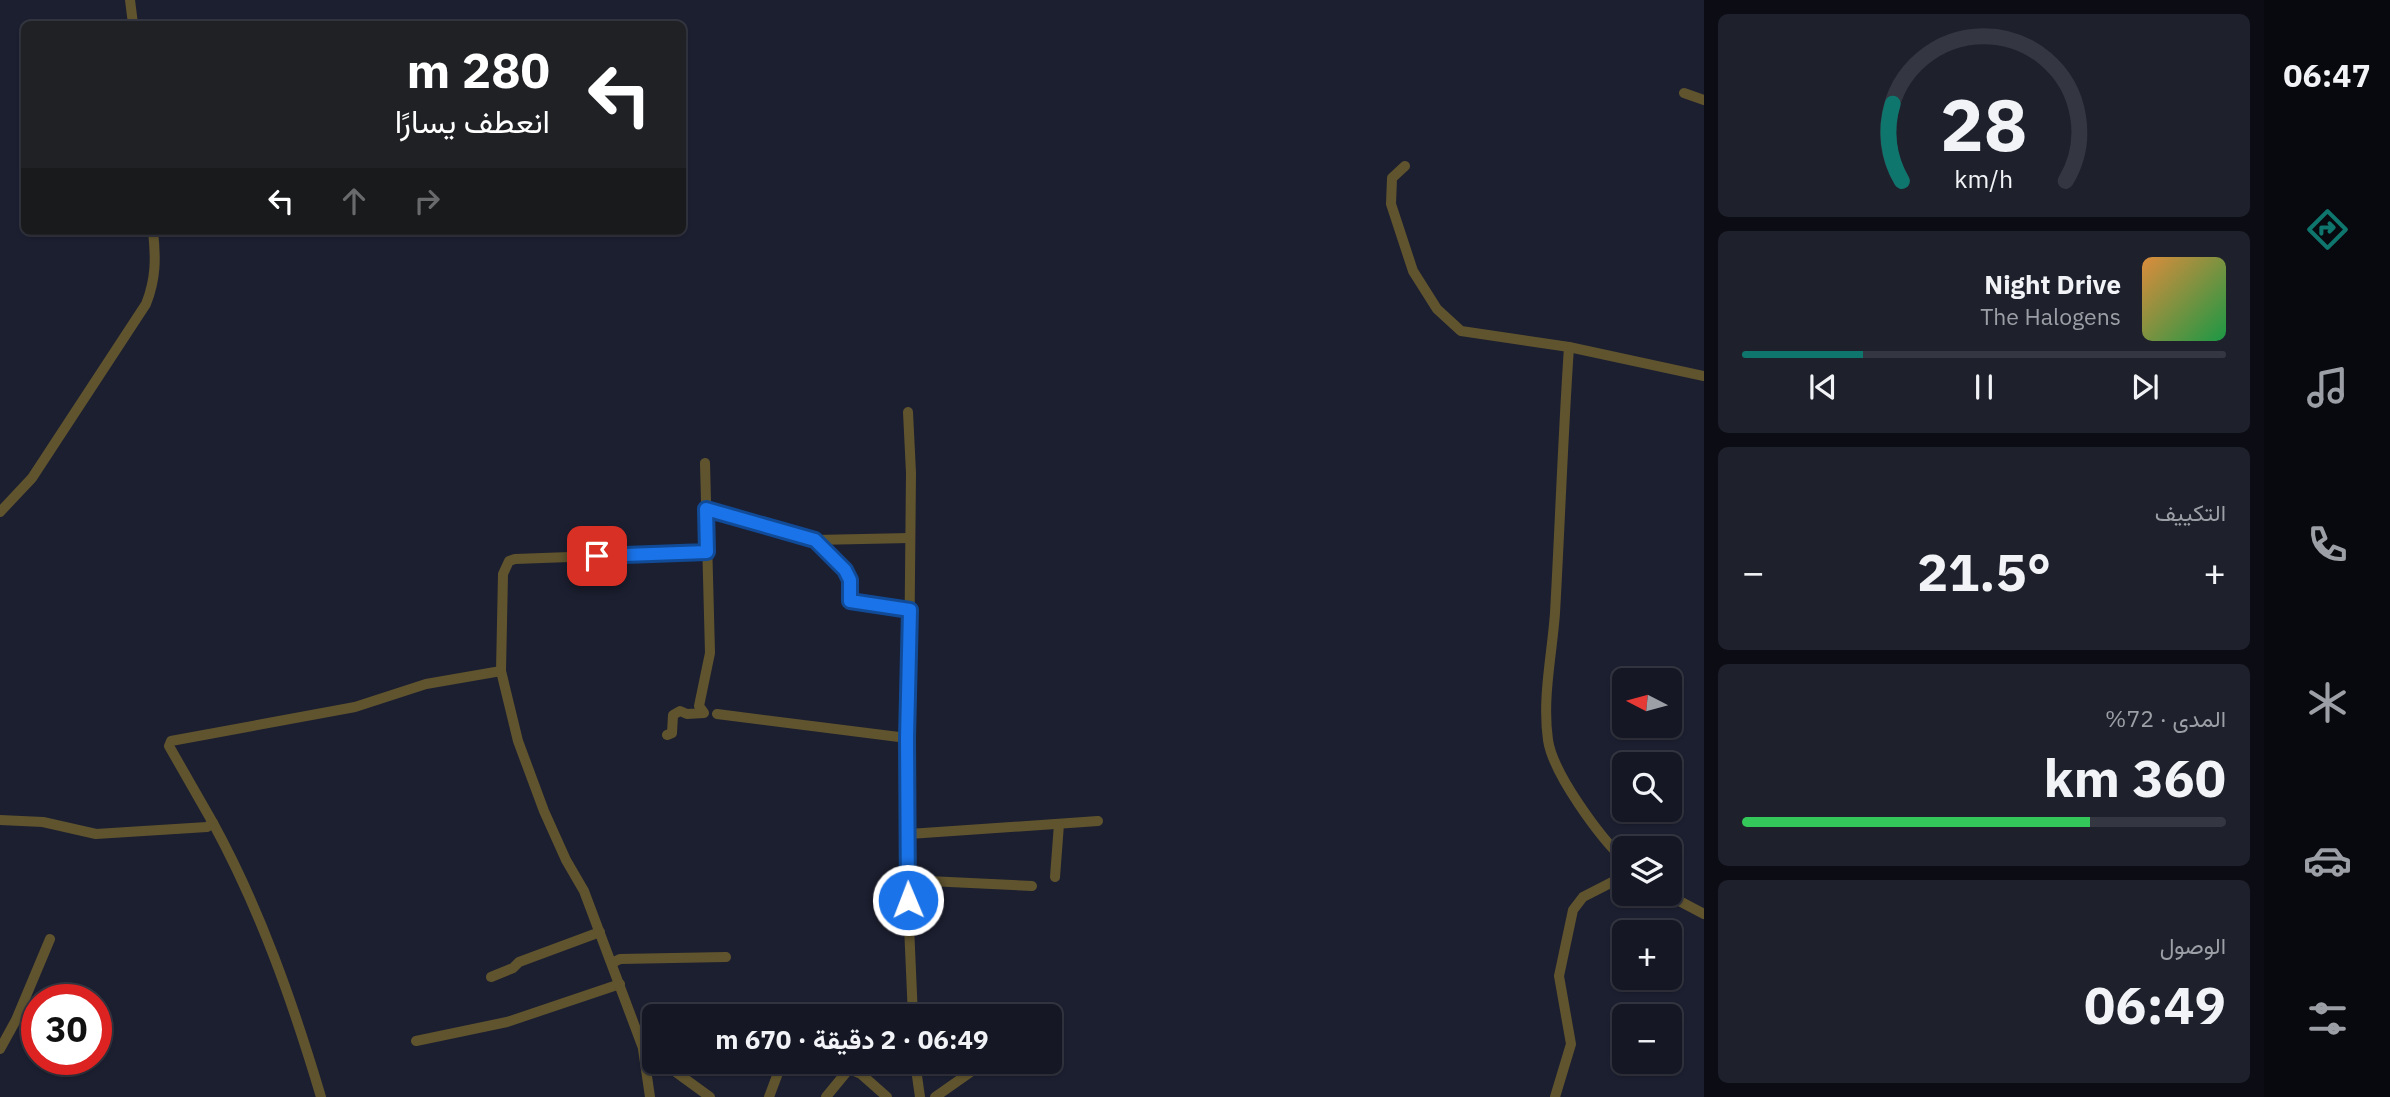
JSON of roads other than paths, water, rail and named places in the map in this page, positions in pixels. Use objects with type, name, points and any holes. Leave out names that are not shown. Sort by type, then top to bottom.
[{"type":"street","points":[[130,0],[133,21]]},
{"type":"street","points":[[1684,93],[1704,100]]},
{"type":"street","points":[[1405,166],[1392,178],[1391,204],[1412,271],[1437,309],[1461,331],[1569,347],[1704,376]]},
{"type":"street","points":[[0,512],[32,478],[146,304],[156,265],[153,235]]},
{"type":"street","points":[[1569,347],[1555,616],[1547,681],[1548,742],[1569,789],[1612,849]]},
{"type":"street","points":[[908,412],[911,473],[907,880],[912,1004]]},
{"type":"street","points":[[667,735],[672,733],[673,715],[680,711],[687,714],[704,713],[699,706],[710,653],[705,463]]},
{"type":"street","points":[[706,509],[815,540],[910,538]]},
{"type":"street","points":[[815,540],[845,570],[850,580],[850,601],[910,610]]},
{"type":"street","points":[[642,1045],[584,891],[544,811],[519,741],[501,671],[503,575],[509,561],[707,552]]},
{"type":"street","points":[[320,1097],[299,1023],[237,867],[169,746],[171,741],[355,707],[426,684],[501,671]]},
{"type":"street","points":[[717,714],[907,738]]},
{"type":"street","points":[[0,820],[43,822],[96,834],[207,827],[213,823]]},
{"type":"street","points":[[909,834],[1098,821]]},
{"type":"street","points":[[1055,877],[1059,824]]},
{"type":"street","points":[[907,880],[1032,886]]},
{"type":"street","points":[[1555,1097],[1571,1044],[1559,976],[1573,909],[1583,897],[1612,882]]},
{"type":"street","points":[[1682,902],[1704,914]]},
{"type":"street","points":[[491,977],[513,968],[519,962],[600,932]]},
{"type":"street","points":[[0,1049],[16,1020],[50,939]]},
{"type":"street","points":[[612,963],[620,959],[726,957]]},
{"type":"street","points":[[416,1041],[507,1022],[620,984]]},
{"type":"street","points":[[826,1097],[844,1072],[853,1069],[887,1097]]},
{"type":"street","points":[[647,1074],[650,1097]]},
{"type":"street","points":[[678,1074],[710,1097]]},
{"type":"street","points":[[769,1097],[777,1074]]},
{"type":"street","points":[[917,1074],[920,1097]]},
{"type":"street","points":[[935,1097],[968,1074]]}]
